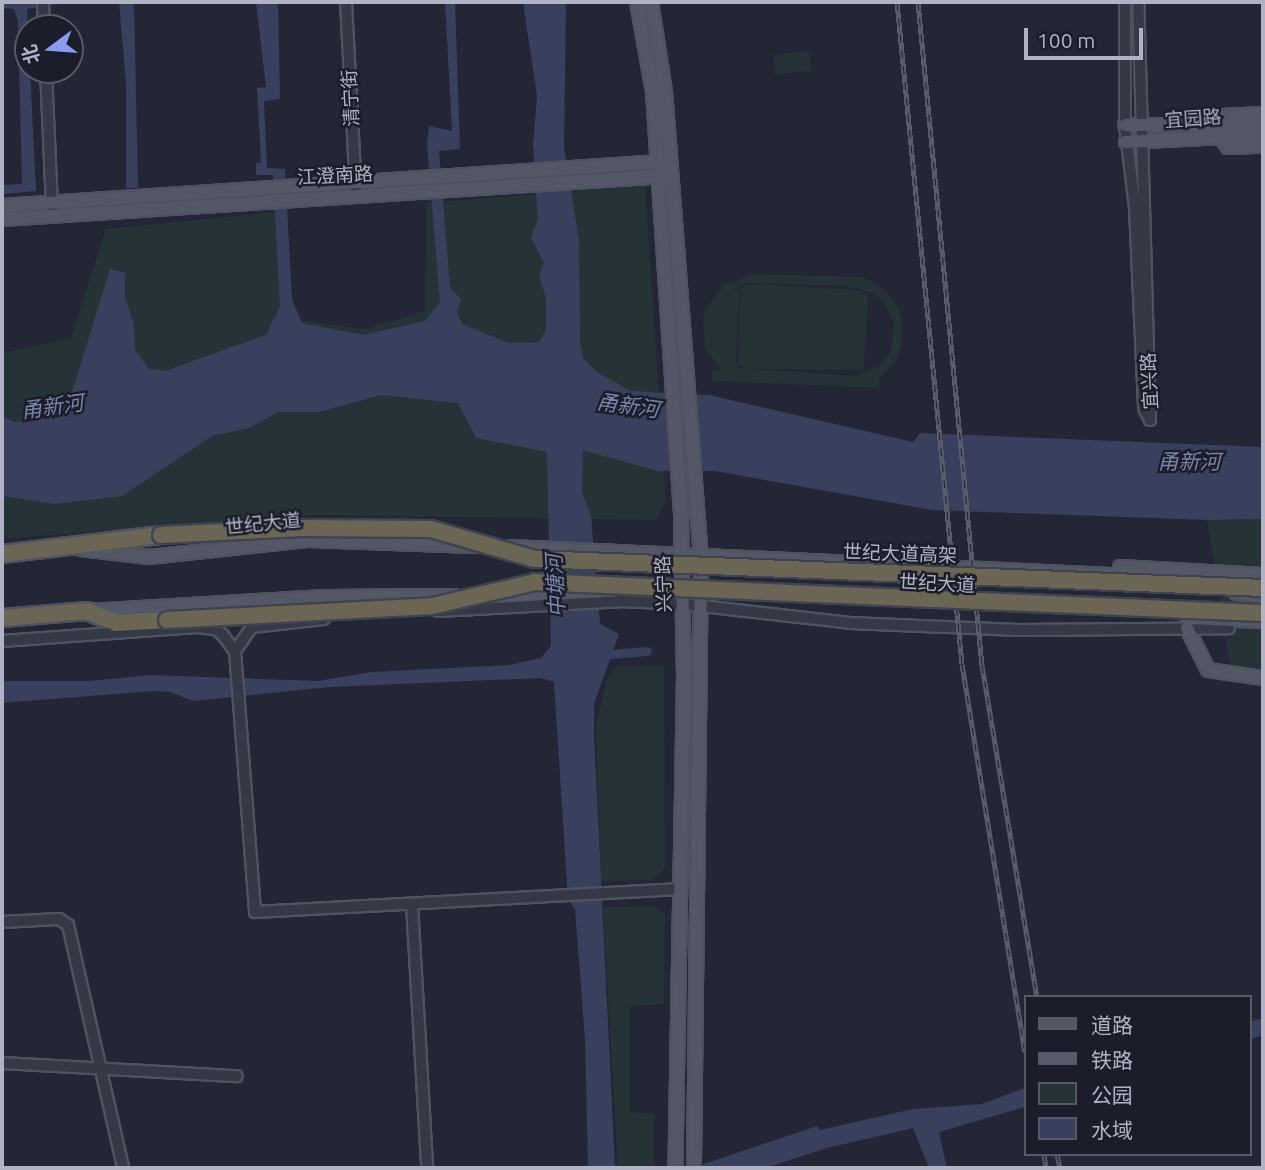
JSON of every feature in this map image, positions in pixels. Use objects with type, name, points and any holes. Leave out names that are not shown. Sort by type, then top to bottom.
[{"type":"highway","name":"世纪大道高架","points":[[72,548],[161,535],[301,528],[431,530],[532,553],[1263,588]]},
{"type":"highway","name":"世纪大道","points":[[2,554],[72,548]]},
{"type":"highway","points":[[2,618],[87,611],[116,623],[432,606],[531,589],[1263,614]]},
{"type":"main road","points":[[644,3],[665,91],[662,162],[680,385]]},
{"type":"main road","name":"宜园路","points":[[1216,131],[1222,116],[1263,114]]},
{"type":"main road","name":"宜园路","points":[[1125,125],[1263,135]]},
{"type":"main road","name":"宜园路","points":[[1126,142],[1263,125]]},
{"type":"main road","points":[[1216,131],[1228,147],[1263,146]]},
{"type":"main road","name":"江澄南路","points":[[529,179],[574,169],[662,162]]},
{"type":"main road","name":"江澄南路","points":[[2,219],[52,209],[355,188],[529,179],[570,183],[663,176]]},
{"type":"main road","name":"江澄南路","points":[[2,206],[52,209]]},
{"type":"main road","name":"兴宁路","points":[[680,385],[701,556],[702,600],[694,1165]]},
{"type":"main road","name":"兴宁路","points":[[675,1168],[685,629],[679,479],[680,385]]},
{"type":"main road","name":"世纪大道","points":[[72,548],[149,557],[309,540],[532,553],[597,552],[1093,571],[1263,597]]},
{"type":"main road","points":[[1093,571],[1117,567],[1263,575]]},
{"type":"main road","points":[[87,611],[325,597],[531,589]]},
{"type":"main road","name":"世纪大道","points":[[531,589],[610,591],[702,600],[1185,623],[1263,621]]},
{"type":"main road","points":[[1185,623],[1263,630]]},
{"type":"main road","points":[[1185,623],[1208,670],[1263,678]]},
{"type":"street","name":"宜兴路","points":[[1125,2],[1126,142],[1134,205],[1144,408],[1150,421],[1139,126],[1139,2]]},
{"type":"street","name":"清宁街","points":[[346,3],[355,188]]},
{"type":"street","points":[[47,84],[52,209]]},
{"type":"street","points":[[235,651],[252,627],[265,624],[684,599]]},
{"type":"street","points":[[702,600],[850,623],[1018,630],[1185,623]]},
{"type":"street","points":[[2,641],[196,627],[215,629],[222,634],[235,651],[255,912],[680,889]]},
{"type":"street","points":[[412,904],[427,1168]]},
{"type":"street","points":[[2,922],[59,919],[68,925],[123,1168]]},
{"type":"street","points":[[2,1063],[237,1076]]},
{"type":"green space","points":[[809,51],[811,71],[775,75],[773,55]]},
{"type":"green space","points":[[645,185],[666,500],[656,520],[314,515],[2,539],[2,353],[71,338],[106,229],[276,212],[290,319],[364,329],[425,311],[426,203]]},
{"type":"green space","points":[[752,274],[862,277],[884,289],[898,307],[903,331],[898,358],[880,377],[879,388],[712,381],[713,370],[721,370],[705,348],[703,314],[723,286]],"holes":[[[746,283],[847,286],[873,293],[884,303],[894,323],[891,351],[878,367],[856,376],[739,368],[730,362],[736,365],[739,288],[726,294]]]},
{"type":"green space","points":[[754,284],[858,290],[868,294],[864,370],[748,369],[738,365],[740,288]]},
{"type":"green space","points":[[1263,519],[1263,673],[1230,667],[1207,520]]},
{"type":"green space","points":[[616,666],[664,666],[665,869],[652,880],[601,881],[596,728],[606,682]]},
{"type":"green space","points":[[654,906],[665,914],[664,1004],[630,1006],[630,1112],[654,1114],[654,1168],[618,1168],[603,907]]},
{"type":"water","points":[[2,2],[71,2],[27,9],[27,14],[16,14],[14,9],[2,8]]},
{"type":"water","points":[[119,2],[134,2],[138,188],[126,188],[126,82]]},
{"type":"water","points":[[256,2],[278,2],[280,99],[264,101],[267,168],[285,169],[292,299],[302,323],[363,335],[425,321],[440,302],[427,144],[429,126],[452,131],[445,2],[455,2],[460,149],[439,151],[450,288],[461,299],[457,313],[462,324],[509,343],[539,342],[546,331],[546,298],[539,276],[544,262],[531,238],[538,219],[533,144],[537,96],[523,2],[566,2],[564,147],[579,241],[580,342],[583,358],[597,372],[630,391],[709,395],[913,442],[920,433],[1263,447],[1263,519],[1207,520],[932,510],[715,471],[657,471],[583,450],[582,492],[591,516],[600,624],[619,634],[594,704],[615,1168],[588,1168],[585,1039],[575,909],[568,900],[554,682],[541,678],[330,687],[193,701],[170,692],[153,691],[2,703],[2,682],[7,681],[89,681],[150,675],[318,681],[372,672],[509,665],[541,658],[551,646],[547,452],[476,438],[458,403],[381,395],[319,412],[278,412],[249,428],[212,436],[122,496],[55,504],[2,496],[2,417],[15,422],[48,418],[68,405],[110,269],[125,273],[125,297],[134,324],[135,350],[149,369],[165,371],[266,335],[280,307],[273,175],[256,175],[256,163],[261,163],[257,88],[266,87]]},
{"type":"water","points":[[20,84],[31,84],[36,191],[2,194],[2,185],[22,184]]},
{"type":"water","points":[[1263,1018],[1263,1035],[1251,1039],[1251,1021]]},
{"type":"water","points":[[1024,1088],[1024,1107],[939,1132],[947,1168],[929,1168],[913,1128],[827,1148],[765,1168],[692,1168],[817,1126],[820,1130],[913,1109],[982,1104]]},
{"type":"waterway","points":[[600,655],[647,651]]},
{"type":"railway","points":[[897,2],[962,664],[1024,1046]]},
{"type":"railway","points":[[918,2],[982,665],[1037,995]]},
{"type":"railway","points":[[1044,1156],[1046,1168]]},
{"type":"railway","points":[[1057,1156],[1060,1168]]},
{"type":"water label","name":"甬新河","points":[[628,405]]},
{"type":"water label","name":"甬新河","points":[[52,406]]},
{"type":"water label","name":"甬新河","points":[[1189,461]]},
{"type":"water label","name":"中塘河","points":[[555,586]]}]
